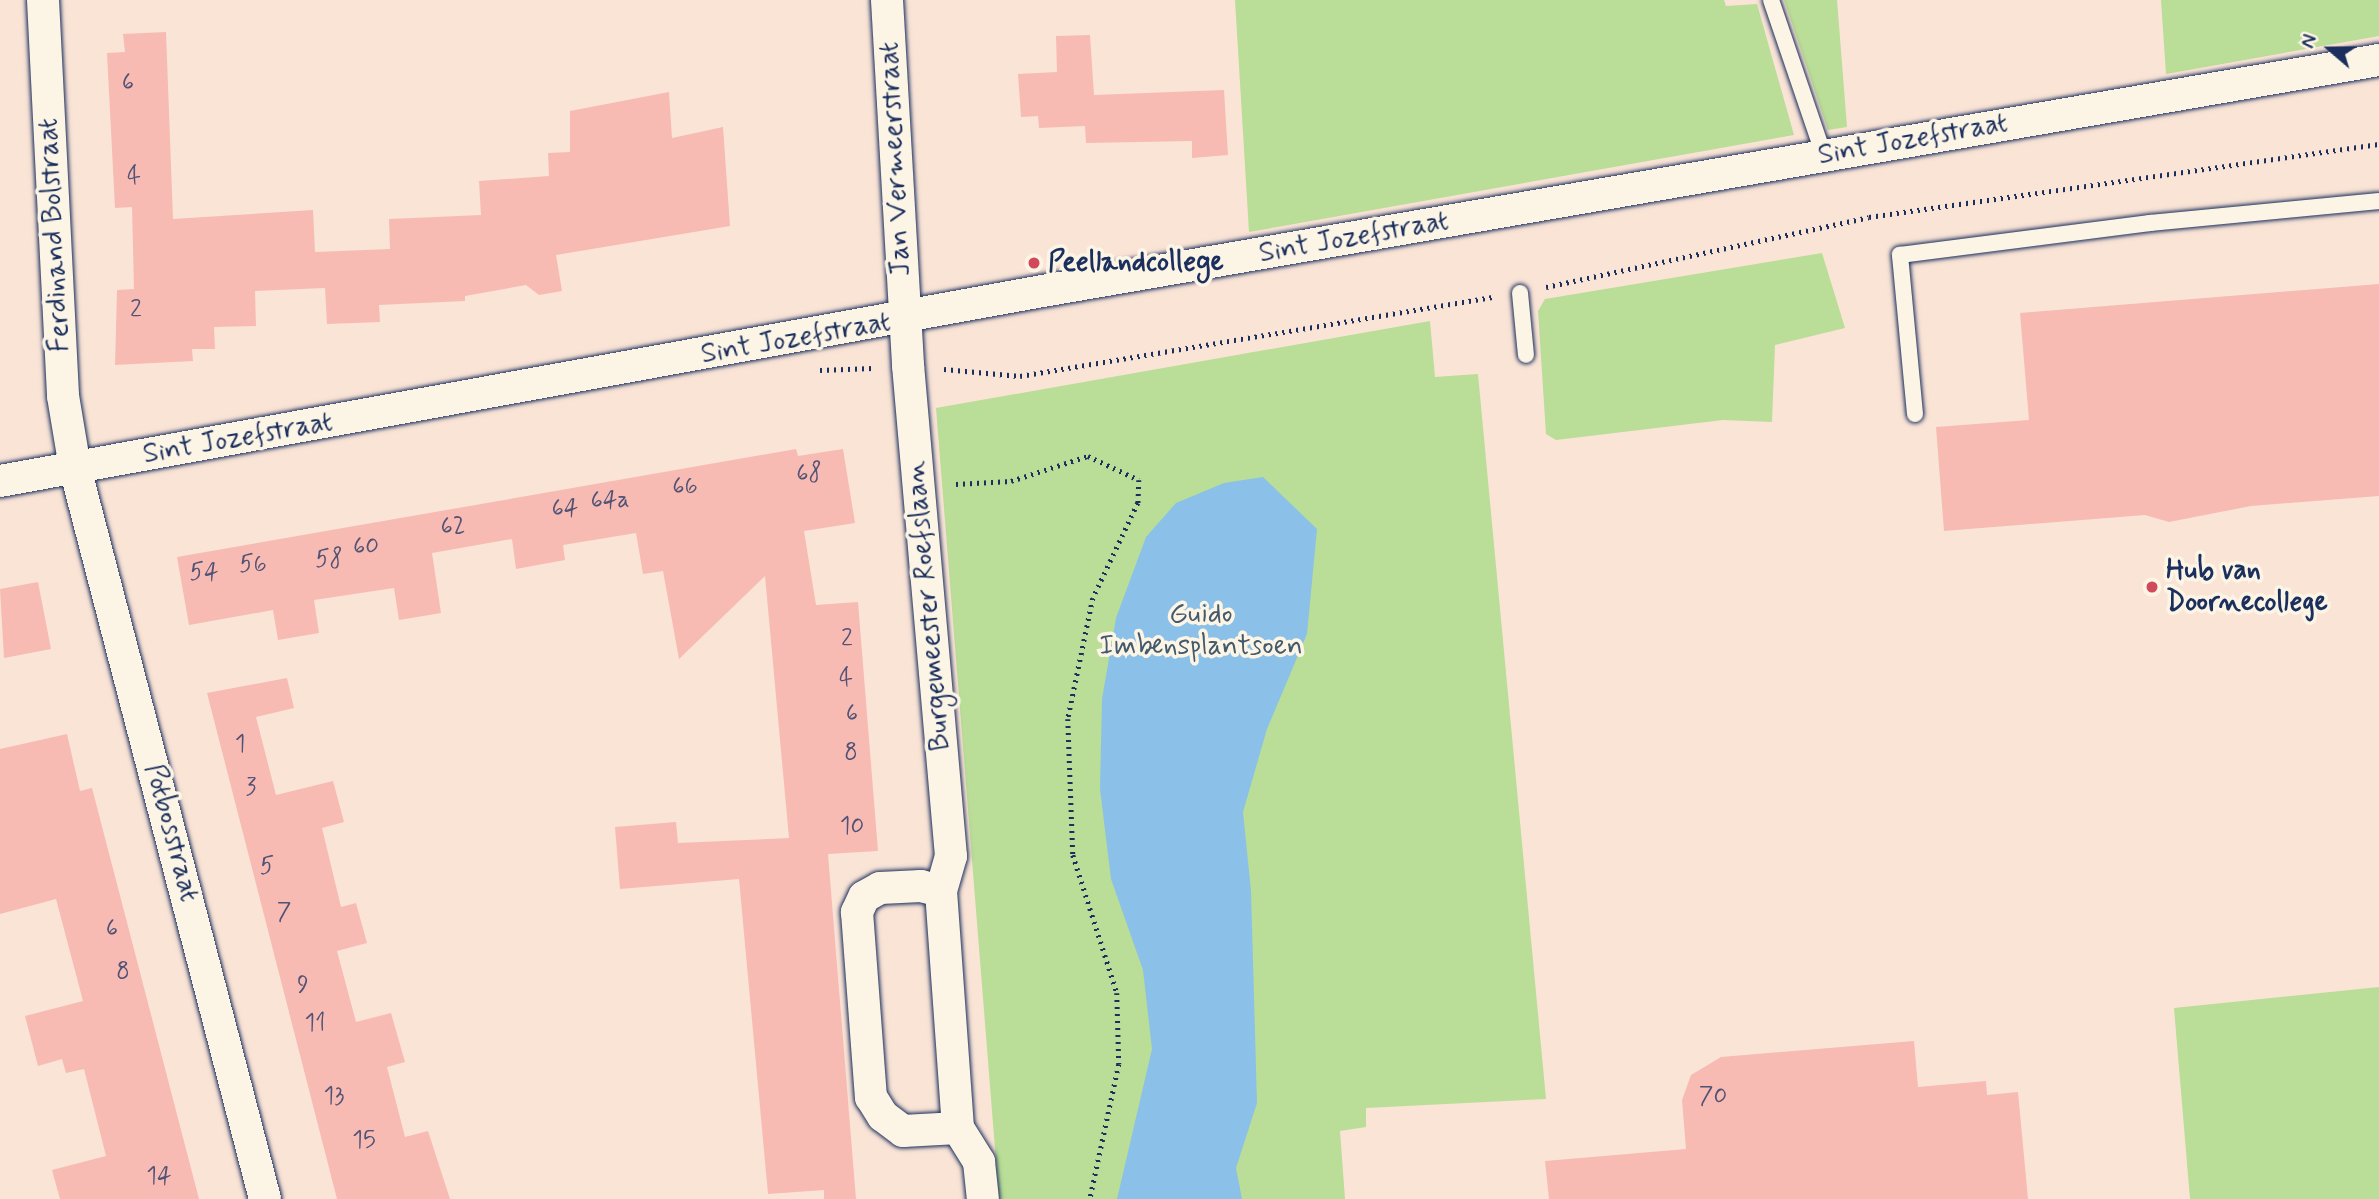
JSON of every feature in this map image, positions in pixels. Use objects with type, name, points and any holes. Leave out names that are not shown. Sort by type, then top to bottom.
[{"type":"street","name":"Ferdinand Bolstraat","points":[[43,0],[63,396],[75,468]]},
{"type":"street","name":"Jan Vermeerstraat","points":[[887,0],[905,319]]},
{"type":"street","name":"Sint Jozefstraat","points":[[0,481],[1824,156],[2379,60]]},
{"type":"street","name":"Burgemeester Roefslaan","points":[[905,319],[951,856],[941,891],[958,1128],[979,1162],[983,1199]]},
{"type":"street","name":"Potbosstraat","points":[[75,468],[265,1199]]},
{"type":"street","points":[[941,891],[921,886],[880,888],[864,897],[857,912],[858,926],[871,1097],[883,1116],[903,1131],[958,1128]]},
{"type":"lane","points":[[1771,0],[1824,156]]},
{"type":"lane","points":[[1915,414],[1900,255],[2150,223],[2379,201]]},
{"type":"lane","points":[[1520,293],[1526,355]]},
{"type":"path","name":"Sint Jozefstraat","points":[[908,365],[1020,376],[1520,293],[1868,217],[2379,144]]},
{"type":"path","points":[[919,487],[1011,481],[1088,456],[1139,480],[1138,502],[1093,598],[1068,719],[1073,855],[1117,993],[1119,1064],[1090,1199]]},
{"type":"green space","points":[[1235,0],[1724,0],[1726,6],[1757,4],[1794,135],[1249,232]]},
{"type":"green space","points":[[1784,0],[1837,0],[1847,127],[1828,130]]},
{"type":"green space","points":[[2161,0],[2379,0],[2379,36],[2166,74]]},
{"type":"green space","points":[[1822,253],[1845,328],[1775,345],[1772,422],[1723,420],[1556,440],[1546,434],[1538,311],[1545,299]]},
{"type":"green space","name":"Guido Imbensplantsoen","points":[[1430,321],[1435,377],[1478,374],[1546,1099],[1366,1108],[1366,1127],[1340,1131],[1345,1199],[999,1199],[936,408]]},
{"type":"green space","points":[[2379,987],[2379,1199],[2190,1199],[2174,1008]]},
{"type":"water","points":[[1263,477],[1317,529],[1307,634],[1267,729],[1243,812],[1251,891],[1257,1103],[1236,1168],[1242,1199],[1117,1199],[1152,1049],[1143,970],[1111,879],[1100,789],[1102,699],[1116,618],[1146,537],[1176,503],[1224,483]]},
{"type":"building","points":[[166,32],[173,219],[313,210],[315,252],[390,249],[389,219],[481,215],[479,181],[549,176],[548,153],[570,152],[570,111],[669,92],[672,138],[723,127],[730,226],[556,255],[562,291],[539,295],[526,285],[465,296],[465,301],[379,305],[380,322],[327,324],[325,288],[255,291],[256,326],[214,327],[215,349],[192,349],[193,361],[115,365],[117,290],[134,289],[132,207],[115,208],[107,53],[125,52],[123,34]]},
{"type":"building","points":[[1090,35],[1094,95],[1224,90],[1228,155],[1192,158],[1192,141],[1086,143],[1085,126],[1039,128],[1038,116],[1021,117],[1018,74],[1057,72],[1056,36]]},
{"type":"building","points":[[2379,284],[2379,496],[2251,506],[2169,522],[2145,515],[1944,531],[1936,427],[2029,420],[2020,313]]},
{"type":"building","points":[[796,449],[798,456],[843,449],[855,523],[804,531],[816,605],[858,602],[878,851],[828,854],[856,1199],[824,1199],[824,1190],[768,1194],[739,879],[620,889],[615,827],[676,822],[678,843],[789,838],[765,576],[679,659],[663,571],[643,574],[636,533],[563,545],[565,560],[516,569],[512,539],[432,553],[441,613],[399,620],[394,588],[314,600],[319,633],[278,640],[273,610],[189,625],[177,557]]},
{"type":"building","points":[[38,582],[51,649],[4,658],[0,589]]},
{"type":"building","points":[[287,678],[294,708],[256,717],[276,795],[333,781],[344,822],[322,828],[341,907],[356,903],[367,943],[337,951],[356,1022],[391,1013],[405,1062],[387,1067],[405,1137],[428,1131],[450,1199],[337,1199],[207,693]]},
{"type":"building","points":[[67,734],[80,791],[92,788],[199,1199],[60,1199],[52,1170],[106,1156],[84,1069],[66,1073],[62,1059],[38,1066],[25,1016],[83,1001],[56,899],[0,914],[0,749]]},
{"type":"building","points":[[1914,1041],[1918,1087],[1986,1081],[1987,1095],[2018,1092],[2028,1199],[1549,1199],[1545,1161],[1686,1149],[1682,1100],[1691,1075],[1721,1057]]},
{"type":"place","name":"Peellandcollege","points":[[1034,263]]},
{"type":"place","name":"Hub van Doornecollege","points":[[2152,587]]}]
